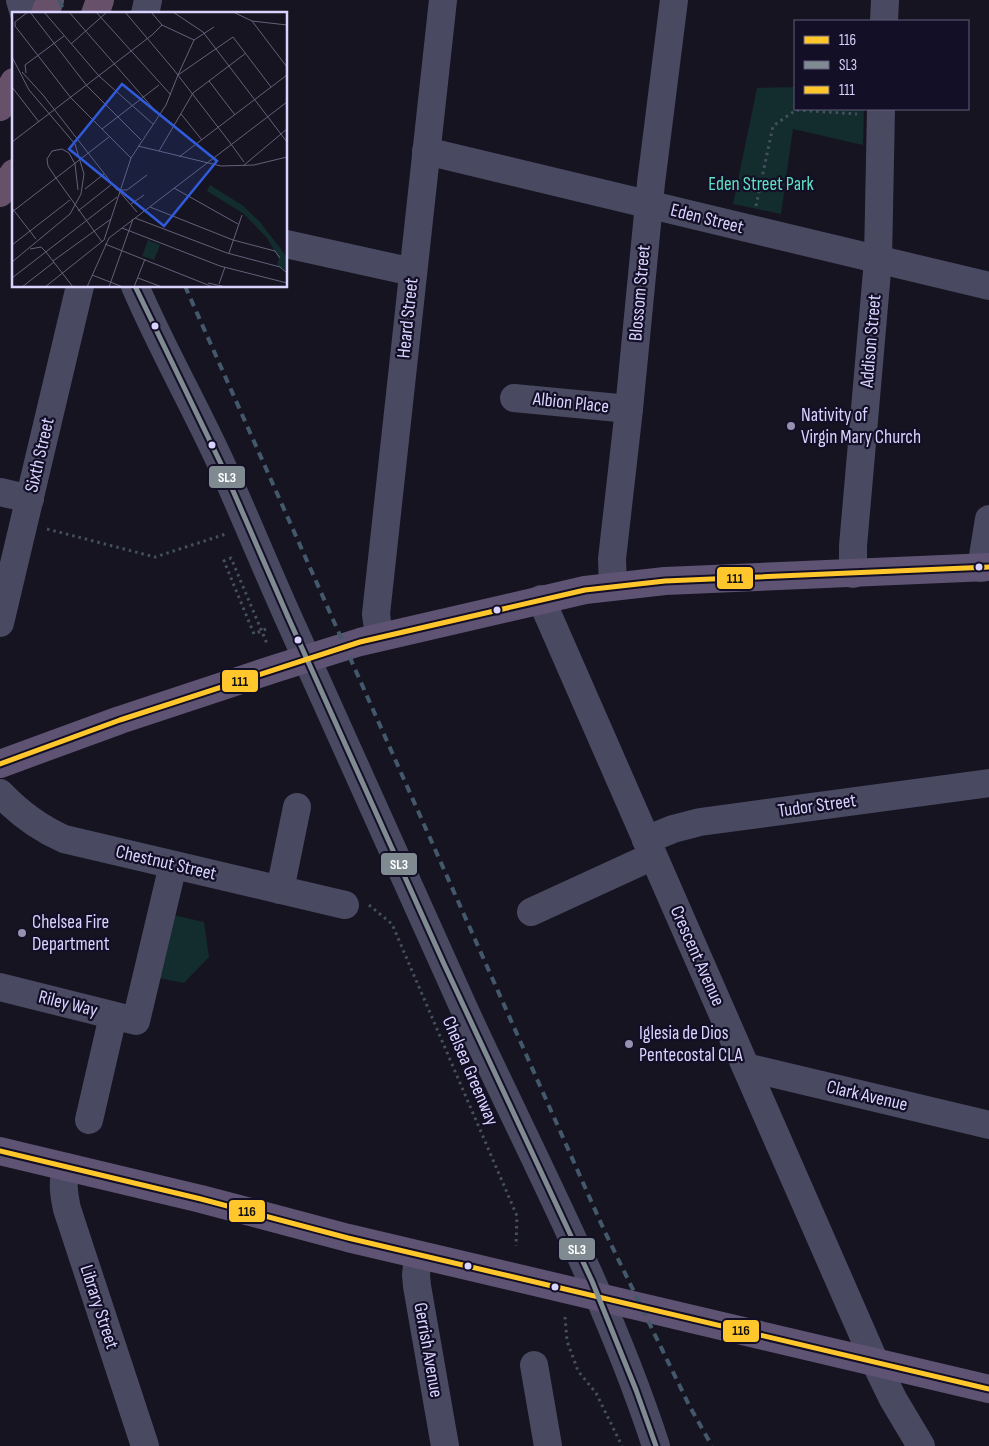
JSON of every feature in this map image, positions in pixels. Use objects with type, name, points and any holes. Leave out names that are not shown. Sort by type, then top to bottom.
[{"type":"highway","points":[[46,12],[50,0]]},
{"type":"highway","points":[[96,12],[100,0]]},
{"type":"highway","points":[[0,107],[12,86]]},
{"type":"highway","points":[[0,193],[12,176]]},
{"type":"main road","points":[[0,764],[111,723],[277,668],[370,640],[541,599],[613,586],[674,581],[985,568]]},
{"type":"main road","points":[[0,1151],[201,1199],[418,1255],[874,1360],[989,1389]]},
{"type":"street","name":"Heard Street","points":[[370,640],[376,614],[443,0]]},
{"type":"street","name":"Blossom Street","points":[[613,586],[612,559],[629,409],[648,204],[674,0]]},
{"type":"street","points":[[884,20],[885,0]]},
{"type":"street","name":"Addison Street","points":[[853,574],[853,546],[878,260],[881,112]]},
{"type":"street","name":"Eden Street","points":[[426,151],[989,286]]},
{"type":"street","points":[[288,244],[413,272]]},
{"type":"street","name":"Sixth Street","points":[[0,623],[80,288]]},
{"type":"street","points":[[136,288],[220,463],[463,1006],[590,1276],[635,1386],[656,1446]]},
{"type":"street","name":"Albion Place","points":[[514,398],[629,409]]},
{"type":"street","points":[[0,492],[30,499]]},
{"type":"street","points":[[985,568],[989,519]]},
{"type":"street","name":"Crescent Avenue","points":[[541,599],[874,1360],[893,1400],[921,1446]]},
{"type":"street","name":"Tudor Street","points":[[531,912],[650,848],[673,829],[700,822],[989,783]]},
{"type":"street","name":"Chestnut Street","points":[[0,794],[32,822],[51,834],[64,839],[345,905]]},
{"type":"street","points":[[280,890],[297,806]]},
{"type":"street","points":[[89,1120],[125,1018],[173,866]]},
{"type":"street","name":"Riley Way","points":[[0,987],[125,1018]]},
{"type":"street","name":"Clark Avenue","points":[[746,1067],[989,1125]]},
{"type":"street","name":"Library Street","points":[[66,1167],[63,1189],[67,1209],[145,1446]]},
{"type":"street","name":"Gerrish Avenue","points":[[418,1255],[417,1286],[445,1446]]},
{"type":"street","points":[[534,1365],[548,1446]]},
{"type":"path","points":[[751,229],[773,126],[796,110],[881,112]]},
{"type":"path","points":[[41,527],[154,557],[229,533]]},
{"type":"path","points":[[254,634],[224,561],[231,558],[277,668]]},
{"type":"path","name":"Chelsea Greenway","points":[[380,913],[392,924],[517,1216],[516,1246]]},
{"type":"path","points":[[565,1317],[567,1341],[578,1370],[596,1394],[622,1446]]},
{"type":"green space","name":"Eden Street Park","points":[[794,87],[794,110],[864,110],[863,145],[793,129],[781,214],[733,204],[757,88]]},
{"type":"green space","points":[[169,914],[204,922],[209,957],[184,983],[154,977]]},
{"type":"railway","points":[[59,0],[64,12]]},
{"type":"railway","points":[[186,288],[604,1230],[690,1407],[712,1446]]},
{"type":"transit line","name":"SL3","points":[[136,288],[224,470],[444,964],[592,1281],[636,1390],[656,1446]]},
{"type":"transit line","name":"111","points":[[0,764],[120,720],[360,642],[585,590],[665,581],[989,567]]},
{"type":"transit line","name":"116","points":[[0,1151],[201,1199],[348,1238],[989,1389]]},
{"type":"place","name":"Nativity of Virgin Mary Church","points":[[791,426]]},
{"type":"place","name":"Chelsea Fire Department","points":[[22,933]]},
{"type":"place","name":"Iglesia de Dios Pentecostal CLA","points":[[629,1044]]}]
